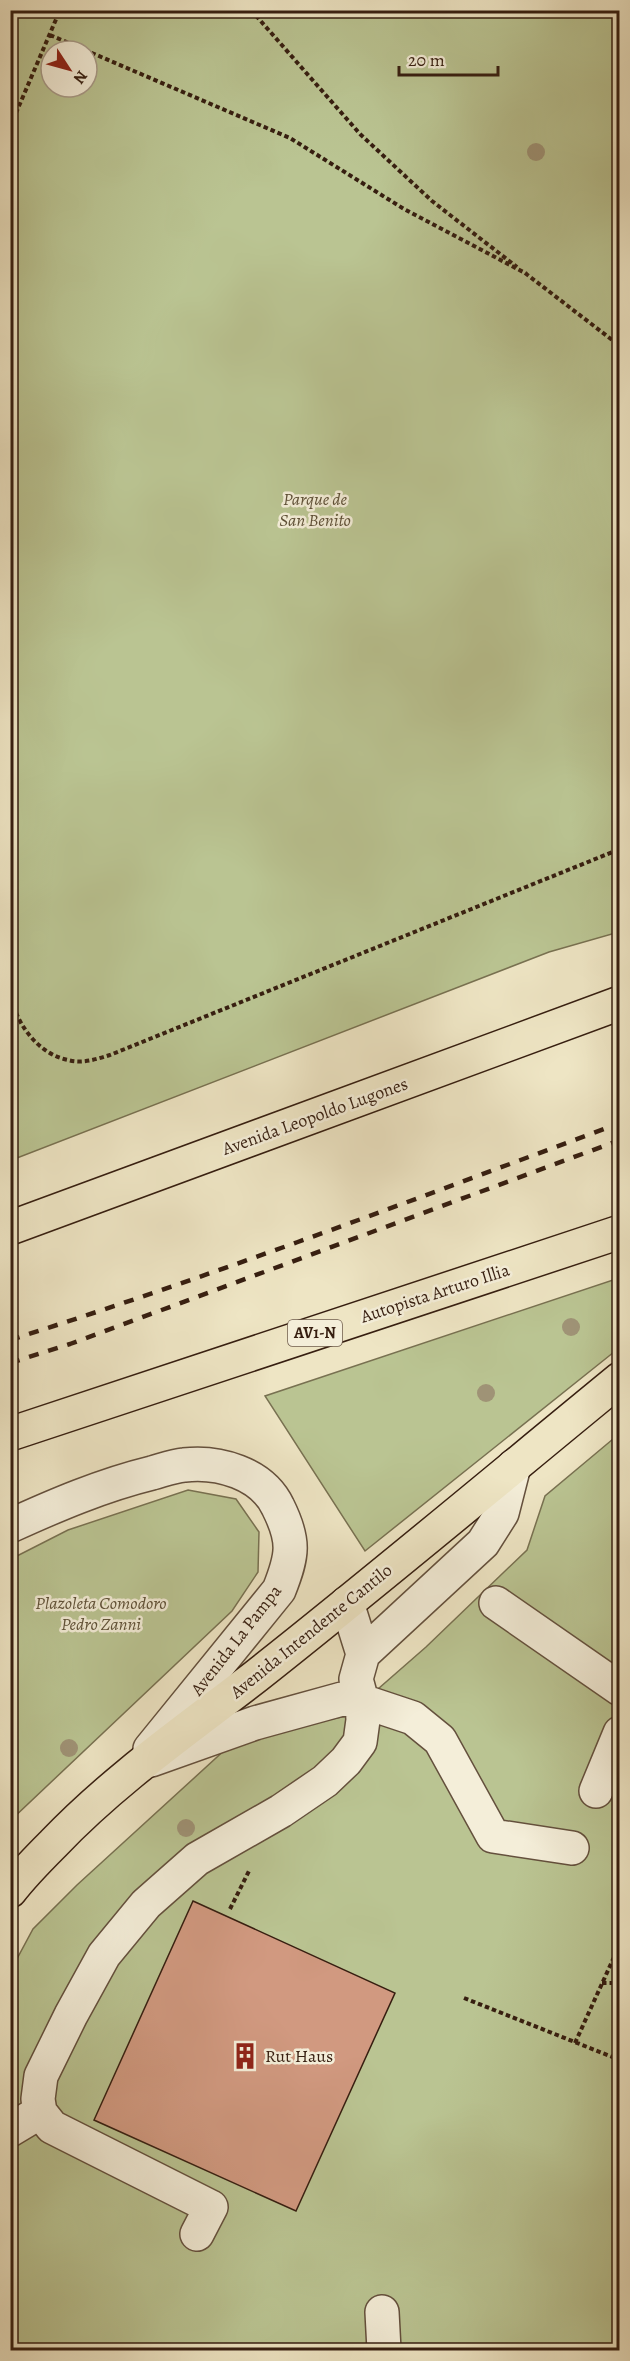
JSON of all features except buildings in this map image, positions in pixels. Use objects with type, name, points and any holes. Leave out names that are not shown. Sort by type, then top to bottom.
[{"type":"main road","name":"Avenida Leopoldo Lugones","points":[[10,1228],[620,1003]]},
{"type":"main road","name":"Autopista Arturo Illia","points":[[10,1434],[620,1232]]},
{"type":"main road","name":"Avenida Intendente Cantilo","points":[[10,1891],[77,1819],[138,1765],[347,1603],[620,1379]]},
{"type":"street","name":"Avenida La Pampa","points":[[10,1526],[69,1500],[135,1477],[184,1465],[218,1466],[250,1476],[275,1500],[289,1529],[290,1563],[279,1590],[138,1765]]},
{"type":"street","points":[[197,2234],[211,2207],[52,2127],[40,2112],[41,2076],[70,2015],[104,1955],[146,1904],[197,1859],[281,1811],[325,1781],[346,1761],[360,1742],[363,1720],[362,1701],[356,1679],[363,1654],[483,1543],[502,1513],[513,1466]]},
{"type":"street","points":[[347,1603],[363,1654]]},
{"type":"street","points":[[496,1603],[620,1689]]},
{"type":"street","points":[[138,1765],[255,1723],[342,1699],[362,1701],[412,1718],[440,1740],[493,1836],[572,1848]]},
{"type":"street","points":[[596,1791],[620,1733]]},
{"type":"street","points":[[10,2130],[40,2112]]},
{"type":"street","points":[[382,2312],[384,2350]]},
{"type":"path","points":[[10,127],[60,10]]},
{"type":"path","points":[[251,10],[360,134],[432,201],[620,346]]},
{"type":"path","points":[[50,35],[290,138],[404,209],[526,274]]},
{"type":"path","points":[[10,991],[21,1023],[39,1045],[52,1054],[68,1060],[90,1061],[620,849]]},
{"type":"path","points":[[575,2043],[620,1944]]},
{"type":"path","points":[[602,1983],[620,1983]]},
{"type":"path","points":[[464,1998],[619,2061]]},
{"type":"green space","name":"Parque de San Benito","points":[[11,10],[620,11],[619,932],[549,952],[17,1158],[10,1158]]},
{"type":"green space","points":[[619,1278],[619,1348],[365,1551],[265,1396]]},
{"type":"green space","points":[[619,1434],[619,2350],[11,2350],[11,1970],[33,1929],[77,1885],[239,1737],[347,1716],[426,1647],[527,1550],[545,1496]]},
{"type":"green space","name":"Plazoleta Comodoro Pedro Zanni","points":[[188,1490],[236,1499],[259,1532],[258,1572],[232,1611],[11,1820],[11,1559],[68,1530]]},
{"type":"railway","points":[[10,1340],[240,1263],[620,1123]]},
{"type":"railway","points":[[10,1363],[70,1344],[620,1140]]},
{"type":"place","name":"Rut Haus","points":[[245,2056]]}]
